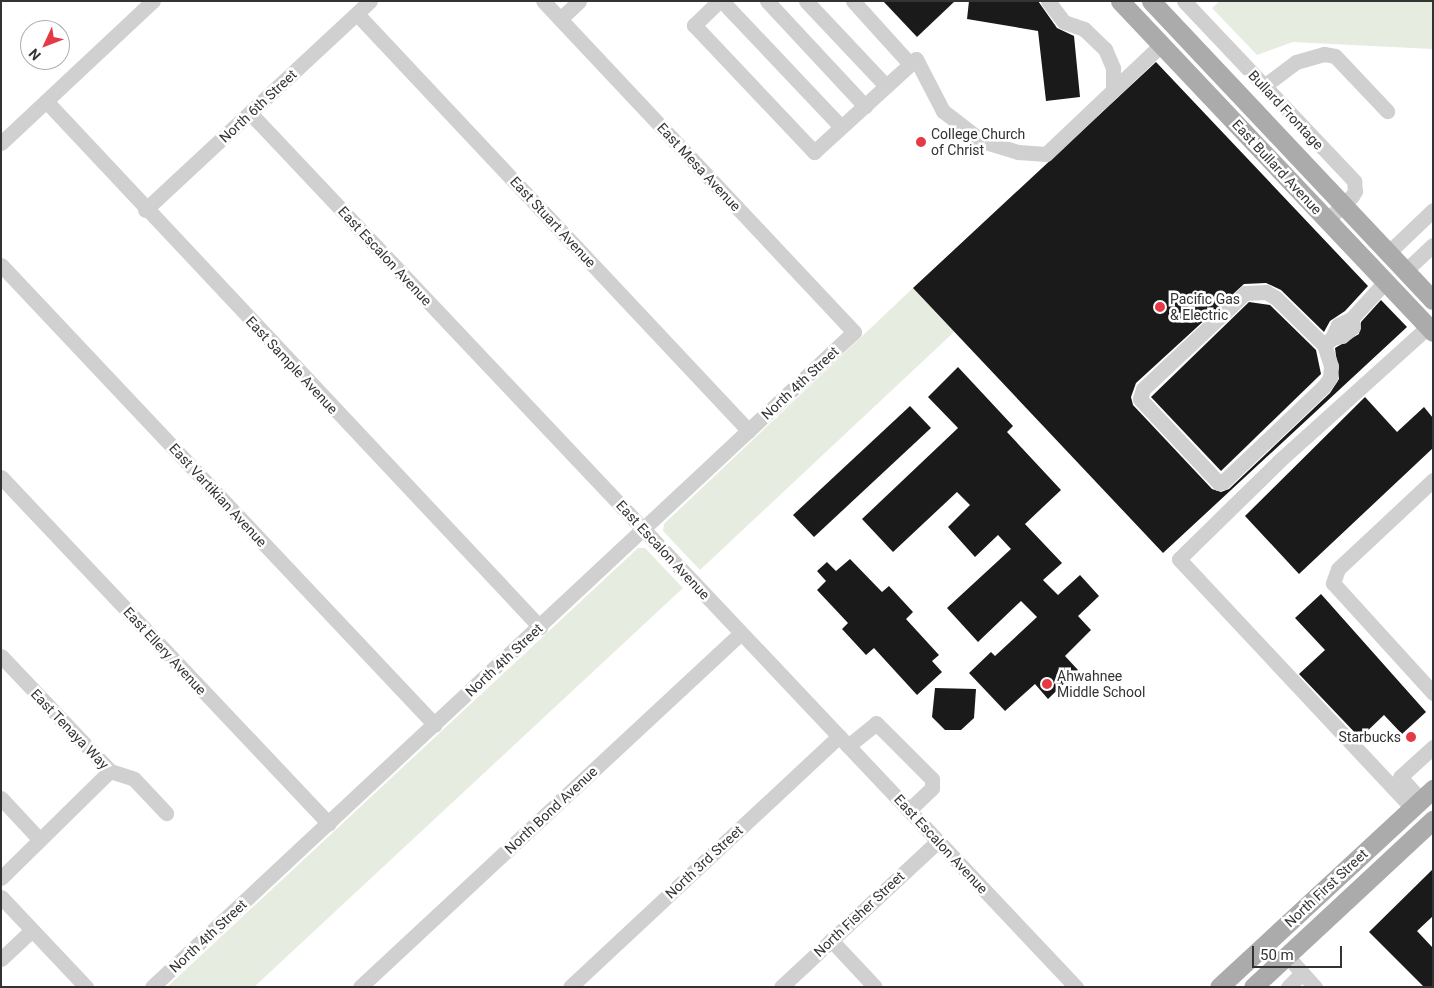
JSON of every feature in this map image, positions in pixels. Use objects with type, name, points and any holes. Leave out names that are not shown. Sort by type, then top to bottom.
[{"type":"main road","name":"East Bullard Avenue","points":[[1120,1],[1385,282]]},
{"type":"main road","name":"East Bullard Avenue","points":[[1152,4],[1433,300]]},
{"type":"main road","points":[[1385,282],[1411,293],[1431,325]]},
{"type":"main road","points":[[1398,852],[1425,801]]},
{"type":"main road","name":"North First Street","points":[[1219,987],[1425,801]]},
{"type":"main road","name":"North First Street","points":[[1253,987],[1433,820]]},
{"type":"street","name":"North 6th Street","points":[[145,210],[370,1]]},
{"type":"street","name":"East Mesa Avenue","points":[[543,1],[854,332]]},
{"type":"street","points":[[560,19],[579,1]]},
{"type":"street","points":[[841,127],[721,1],[694,25],[814,152],[916,59],[943,111],[982,141],[1018,152],[1046,154],[1161,45]]},
{"type":"street","points":[[767,1],[865,106]]},
{"type":"street","points":[[806,1],[886,86]]},
{"type":"street","points":[[853,1],[910,64]]},
{"type":"street","points":[[1048,1],[1064,22],[1084,29],[1105,49],[1113,68],[1113,91]]},
{"type":"street","name":"Bullard Frontage","points":[[1184,1],[1354,182],[1355,191],[1327,220]]},
{"type":"street","points":[[1,143],[150,2]]},
{"type":"street","name":"East Stuart Avenue","points":[[357,14],[749,431]]},
{"type":"street","points":[[1264,86],[1283,68],[1324,54],[1335,56],[1387,111]]},
{"type":"street","name":"East Sample Avenue","points":[[46,102],[145,210],[540,627]]},
{"type":"street","name":"East Escalon Avenue","points":[[250,114],[1076,987]]},
{"type":"street","points":[[1388,253],[1433,210]]},
{"type":"street","points":[[1405,271],[1433,245]]},
{"type":"street","name":"East Vartikian Avenue","points":[[1,265],[435,725]]},
{"type":"street","points":[[1328,341],[1266,292],[1245,293],[1143,389],[1140,399],[1219,483],[1223,482],[1324,388],[1330,378],[1331,366],[1328,341],[1338,324],[1351,319],[1385,282]]},
{"type":"street","points":[[1425,801],[1179,560],[1334,409],[1431,325]]},
{"type":"street","name":"North 4th Street","points":[[152,987],[329,824],[854,332]]},
{"type":"street","name":"East Ellery Avenue","points":[[1,477],[329,824]]},
{"type":"street","points":[[1433,480],[1338,569],[1333,583],[1433,693]]},
{"type":"street","name":"North Bond Avenue","points":[[360,987],[741,633]]},
{"type":"street","name":"East Tenaya Way","points":[[1,656],[110,771],[134,779],[166,814]]},
{"type":"street","name":"North 3rd Street","points":[[570,987],[843,741],[870,725],[876,723],[887,732],[932,779],[932,788],[909,810]]},
{"type":"street","points":[[1425,801],[1400,777],[1433,747]]},
{"type":"street","points":[[1,878],[110,771]]},
{"type":"street","points":[[1,798],[40,840]]},
{"type":"street","name":"North Fisher Street","points":[[781,987],[938,841]]},
{"type":"street","points":[[1,897],[86,987]]},
{"type":"street","points":[[1,958],[32,930]]},
{"type":"street","points":[[831,940],[875,987]]},
{"type":"street","points":[[1287,956],[1315,987]]},
{"type":"street","points":[[1288,987],[1302,973]]},
{"type":"shaded area","points":[[1220,1],[1433,1],[1433,49],[1293,42],[1257,55],[1212,8]]},
{"type":"shaded area","points":[[913,288],[954,332],[700,570],[663,531],[664,524]]},
{"type":"shaded area","points":[[638,548],[645,548],[683,588],[254,987],[167,987]]},
{"type":"building","points":[[883,1],[955,1],[917,37]]},
{"type":"building","points":[[969,1],[1038,1],[1057,28],[1074,36],[1080,97],[1046,101],[1038,31],[967,19]]},
{"type":"building","name":"Pacific Gas & Electric","points":[[1156,62],[1368,286],[1345,311],[1330,321],[1324,332],[1281,290],[1266,283],[1244,284],[1136,383],[1131,397],[1133,405],[1212,489],[1221,492],[1229,489],[1330,393],[1339,379],[1335,348],[1359,334],[1361,322],[1381,300],[1407,327],[1163,553],[913,288]]},
{"type":"building","points":[[1249,302],[1270,305],[1316,350],[1321,374],[1221,471],[1151,397]]},
{"type":"building","points":[[958,367],[1013,426],[1007,432],[1061,490],[1025,524],[1062,563],[1043,580],[1058,595],[1080,575],[1099,596],[1078,616],[1091,630],[1065,656],[1078,670],[1048,699],[1035,684],[1005,711],[969,673],[991,652],[995,656],[1037,617],[1021,601],[978,642],[947,608],[1011,549],[998,535],[975,557],[948,527],[970,505],[957,492],[893,552],[862,519],[958,428],[928,397]]},
{"type":"building","points":[[1365,397],[1397,432],[1424,407],[1433,418],[1433,448],[1299,574],[1245,516]]},
{"type":"building","points":[[910,406],[931,428],[814,537],[793,515]]},
{"type":"building","points":[[850,559],[882,592],[889,586],[913,612],[906,619],[939,655],[932,661],[942,672],[917,695],[874,648],[866,655],[842,629],[848,623],[817,590],[826,581],[817,571],[827,562],[836,571]]},
{"type":"building","points":[[1321,594],[1426,712],[1402,734],[1384,715],[1360,738],[1299,674],[1325,650],[1295,618]]},
{"type":"building","points":[[935,688],[976,689],[974,718],[961,730],[945,730],[932,717]]},
{"type":"building","points":[[1433,869],[1433,916],[1417,931],[1433,948],[1433,987],[1424,987],[1369,932]]},
{"type":"place","name":"College Church of Christ","points":[[921,142]]},
{"type":"place","name":"Pacific Gas & Electric","points":[[1160,307]]},
{"type":"place","name":"Ahwahnee Middle School","points":[[1047,684]]},
{"type":"place","name":"Starbucks","points":[[1411,737]]}]
